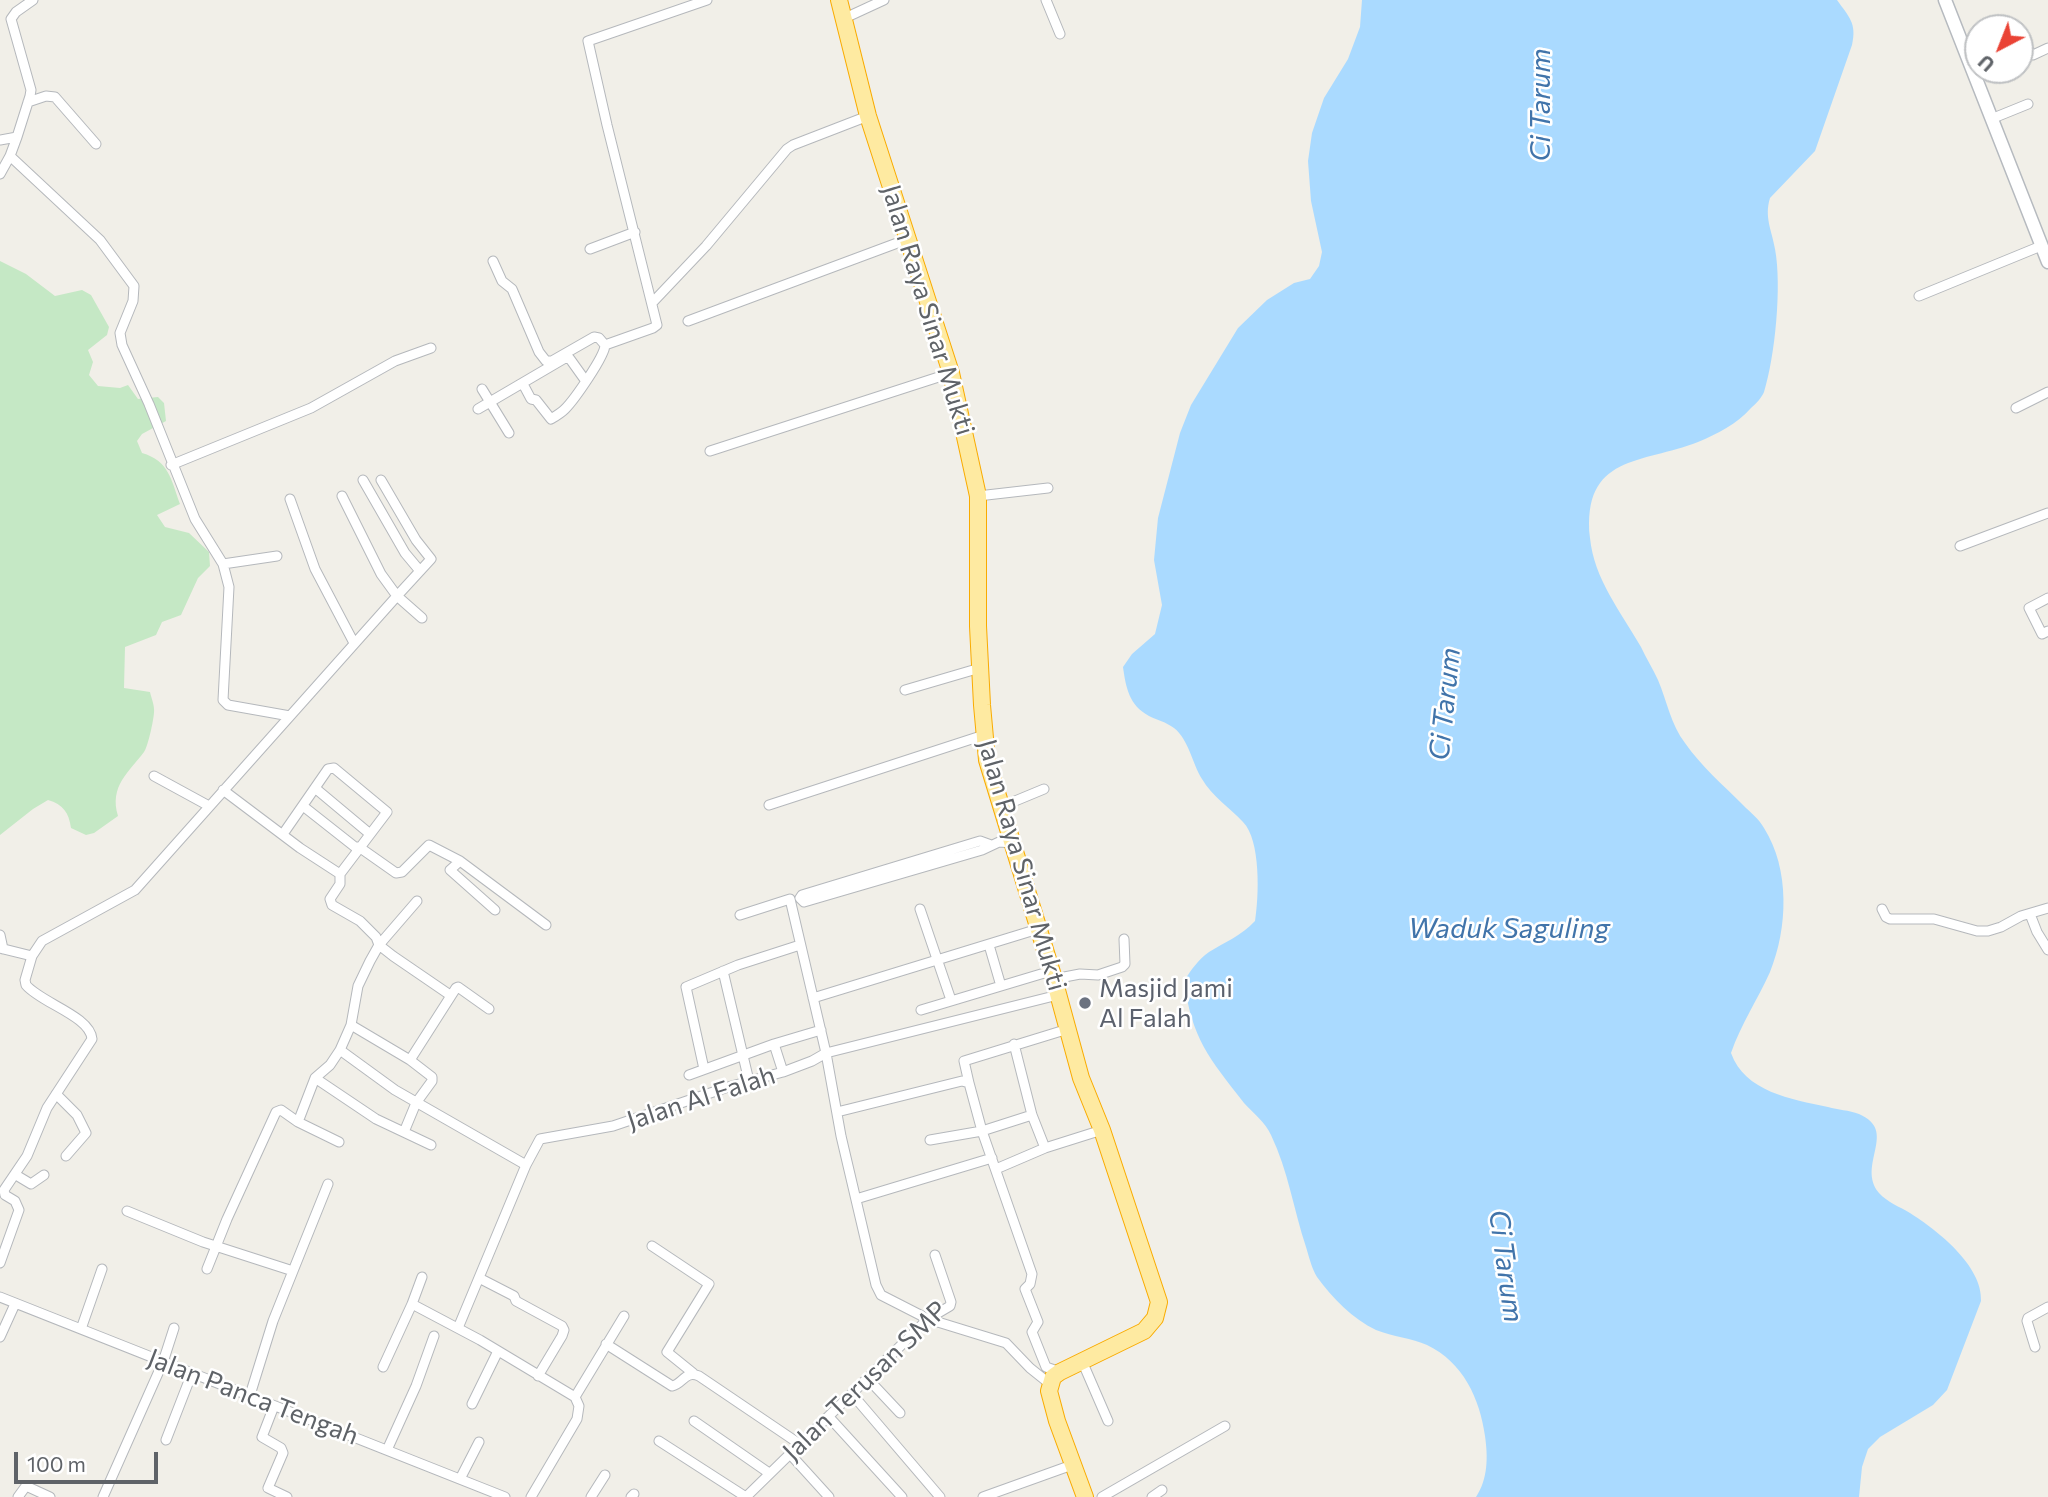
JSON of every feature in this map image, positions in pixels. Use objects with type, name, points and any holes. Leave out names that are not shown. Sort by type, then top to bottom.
[{"type":"highway","name":"Jalan Raya Sinar Mukti","points":[[839,0],[868,116],[951,373],[978,496],[980,668],[988,760],[1081,1078],[1102,1130],[1155,1287],[1159,1307],[1155,1318],[1144,1331],[1082,1361],[1055,1378]]},
{"type":"highway","points":[[1055,1378],[1049,1391],[1051,1401],[1085,1497]]},
{"type":"main road","points":[[1945,0],[1964,42]]},
{"type":"main road","points":[[1981,84],[1992,119],[2042,238],[2048,262]]},
{"type":"street","points":[[0,18],[13,15],[33,0]]},
{"type":"street","points":[[605,345],[655,327],[656,320],[607,125],[589,41],[708,0]]},
{"type":"street","points":[[845,18],[884,0]]},
{"type":"street","points":[[1046,0],[1060,34]]},
{"type":"street","points":[[0,174],[10,156],[31,90],[12,25],[13,15]]},
{"type":"street","points":[[28,102],[46,96],[55,97],[96,144]]},
{"type":"street","points":[[1992,119],[2028,104]]},
{"type":"street","points":[[652,303],[706,246],[788,149],[868,116]]},
{"type":"street","points":[[0,141],[17,137]]},
{"type":"street","points":[[10,156],[100,240],[134,286],[133,301],[121,327],[120,338],[132,371],[149,404],[171,465],[195,519],[223,564],[229,587],[223,700],[228,705],[290,716]]},
{"type":"street","points":[[590,248],[635,232]]},
{"type":"street","points":[[1919,296],[2042,238]]},
{"type":"street","points":[[688,321],[908,239]]},
{"type":"street","points":[[493,261],[502,281],[512,289],[539,352],[546,361],[552,361],[594,337],[599,338],[605,345],[604,355],[563,412],[551,419],[536,400],[531,399],[523,384]]},
{"type":"street","points":[[171,465],[312,408],[395,362],[430,348]]},
{"type":"street","points":[[478,409],[567,357],[585,380]]},
{"type":"street","points":[[710,451],[951,373]]},
{"type":"street","points":[[482,388],[509,433]]},
{"type":"street","points":[[2016,408],[2048,392]]},
{"type":"street","points":[[363,480],[405,553],[420,571]]},
{"type":"street","points":[[0,1263],[19,1210],[15,1201],[4,1192],[16,1175],[56,1094],[90,1045],[92,1035],[80,1020],[28,988],[25,980],[32,956],[42,941],[52,934],[135,890],[431,559],[416,541],[381,480]]},
{"type":"street","points":[[978,496],[1048,488]]},
{"type":"street","points":[[342,496],[381,574],[397,596],[422,618]]},
{"type":"street","points":[[290,499],[316,569],[354,643]]},
{"type":"street","points":[[1960,546],[2048,513]]},
{"type":"street","points":[[223,564],[277,556]]},
{"type":"street","points":[[2048,598],[2029,608],[2042,634],[2048,631]]},
{"type":"street","points":[[905,690],[980,668]]},
{"type":"street","points":[[769,805],[984,735]]},
{"type":"street","points":[[283,834],[332,767],[386,808],[387,813],[340,874],[340,884],[330,898],[331,903],[360,921],[376,937],[379,945],[450,995]]},
{"type":"street","points":[[154,776],[209,806]]},
{"type":"street","points":[[315,788],[370,834]]},
{"type":"street","points":[[1003,806],[1044,789]]},
{"type":"street","points":[[223,790],[300,848],[340,874]]},
{"type":"street","points":[[303,806],[355,847],[398,873],[429,845],[460,861],[546,925]]},
{"type":"street","points":[[896,872],[802,895],[801,901],[804,902],[984,845],[1013,843]]},
{"type":"street","points":[[460,861],[450,870],[495,910]]},
{"type":"street","points":[[740,915],[790,899],[821,1030],[856,1199],[881,1296],[928,1319],[1006,1343],[1030,1368],[1055,1378]]},
{"type":"street","points":[[298,1122],[315,1084],[315,1078],[330,1065],[340,1050],[351,1025],[358,986],[379,945],[417,901]]},
{"type":"street","points":[[1882,909],[1890,919],[1934,919],[1982,931],[1997,929],[2048,908]]},
{"type":"street","points":[[920,909],[951,1000]]},
{"type":"street","points":[[2030,914],[2048,950]]},
{"type":"street","points":[[813,998],[1038,929]]},
{"type":"street","points":[[0,935],[2,949],[32,956]]},
{"type":"street","points":[[920,1010],[1001,986],[1055,982],[1080,974],[1101,974],[1122,967],[1125,964],[1124,939]]},
{"type":"street","points":[[704,1069],[686,987],[723,971],[800,945]]},
{"type":"street","points":[[989,945],[1001,986]]},
{"type":"street","points":[[723,971],[749,1081]]},
{"type":"street","name":"Jalan Al Falah","points":[[458,1328],[526,1165],[538,1141],[543,1138],[556,1138],[613,1126],[783,1072],[826,1053],[1055,982]]},
{"type":"street","points":[[410,1060],[450,995],[458,987],[489,1009]]},
{"type":"street","points":[[351,1025],[410,1060],[432,1077],[416,1103],[404,1132]]},
{"type":"street","points":[[1055,1378],[1046,1367],[1032,1332],[1038,1322],[1025,1289],[1030,1284],[1032,1274],[982,1130],[964,1061],[1068,1029]]},
{"type":"street","points":[[689,1074],[821,1030]]},
{"type":"street","points":[[774,1044],[783,1072]]},
{"type":"street","points":[[1014,1044],[1032,1115],[1045,1148]]},
{"type":"street","points":[[340,1050],[416,1103],[526,1165]]},
{"type":"street","points":[[315,1078],[376,1119],[431,1145]]},
{"type":"street","points":[[837,1112],[962,1081],[969,1083]]},
{"type":"street","points":[[56,1094],[77,1115],[86,1133],[66,1156]]},
{"type":"street","points":[[207,1269],[276,1112],[281,1110],[298,1122],[339,1142]]},
{"type":"street","points":[[930,1140],[982,1130],[1032,1115]]},
{"type":"street","points":[[996,1169],[1045,1148],[1102,1130]]},
{"type":"street","points":[[856,1199],[992,1158]]},
{"type":"street","points":[[16,1175],[30,1184],[44,1175]]},
{"type":"street","points":[[250,1395],[277,1311],[328,1184]]},
{"type":"street","points":[[127,1211],[255,1261],[293,1271]]},
{"type":"street","points":[[652,1246],[709,1284],[667,1352],[693,1373],[801,1445]]},
{"type":"street","name":"Jalan Terusan SMP","points":[[746,1497],[928,1319],[951,1305],[935,1255]]},
{"type":"street","points":[[81,1329],[102,1269]]},
{"type":"street","points":[[383,1367],[422,1277]]},
{"type":"street","points":[[479,1278],[562,1326],[562,1336],[538,1376]]},
{"type":"street","name":"Jalan Panca Tengah","points":[[0,1297],[505,1497]]},
{"type":"street","points":[[0,1337],[15,1304]]},
{"type":"street","points":[[412,1304],[498,1351],[575,1398],[579,1406],[577,1419],[531,1497]]},
{"type":"street","points":[[2035,1347],[2027,1321],[2048,1307]]},
{"type":"street","points":[[575,1398],[624,1316]]},
{"type":"street","points":[[103,1497],[163,1362],[174,1328]]},
{"type":"street","points":[[387,1450],[416,1386],[434,1336]]},
{"type":"street","points":[[606,1344],[672,1386],[693,1373]]},
{"type":"street","points":[[472,1404],[498,1351]]},
{"type":"street","points":[[1082,1361],[1108,1421]]},
{"type":"street","points":[[166,1440],[192,1373]]},
{"type":"street","points":[[868,1379],[900,1413]]},
{"type":"street","points":[[852,1394],[940,1497]]},
{"type":"street","points":[[274,1406],[262,1437],[281,1448],[283,1453],[267,1493],[287,1497]]},
{"type":"street","points":[[829,1417],[902,1497]]},
{"type":"street","points":[[694,1421],[769,1473]]},
{"type":"street","points":[[1102,1497],[1225,1426]]},
{"type":"street","points":[[659,1441],[746,1497]]},
{"type":"street","points":[[460,1479],[479,1442]]},
{"type":"street","points":[[790,1454],[829,1497]]},
{"type":"street","points":[[983,1497],[1072,1465]]},
{"type":"street","points":[[591,1497],[605,1475]]},
{"type":"street","points":[[18,1497],[26,1486],[50,1497]]},
{"type":"street","points":[[1152,1497],[1162,1490]]},
{"type":"green space","points":[[0,261],[26,274],[55,296],[82,290],[91,295],[109,327],[107,335],[88,350],[93,362],[89,375],[98,386],[120,388],[128,385],[138,399],[158,397],[164,403],[166,421],[142,434],[137,441],[142,453],[164,466],[180,504],[157,515],[165,527],[189,533],[209,552],[210,566],[198,578],[181,615],[162,622],[156,635],[125,647],[124,688],[150,692],[154,707],[152,724],[146,749],[118,788],[118,816],[94,833],[86,835],[71,828],[64,810],[48,800],[0,835]]},
{"type":"water","name":"Waduk Saguling","points":[[1362,0],[1837,0],[1853,26],[1852,45],[1815,151],[1770,198],[1768,205],[1778,282],[1771,360],[1763,394],[1745,414],[1719,432],[1698,442],[1637,460],[1606,477],[1596,491],[1590,511],[1590,538],[1603,581],[1656,676],[1680,736],[1705,767],[1760,822],[1778,862],[1784,899],[1776,955],[1731,1053],[1747,1077],[1771,1092],[1859,1114],[1870,1121],[1876,1130],[1872,1171],[1873,1182],[1879,1193],[1945,1239],[1967,1262],[1980,1288],[1981,1301],[1947,1390],[1933,1405],[1880,1437],[1868,1449],[1862,1467],[1859,1497],[1476,1497],[1485,1475],[1486,1444],[1483,1422],[1468,1383],[1451,1361],[1440,1352],[1367,1325],[1336,1300],[1323,1285],[1311,1263],[1271,1135],[1212,1060],[1192,1018],[1184,981],[1205,955],[1239,935],[1255,921],[1258,884],[1256,855],[1249,830],[1206,785],[1179,733],[1137,707],[1127,689],[1123,667],[1132,654],[1155,634],[1162,605],[1154,560],[1158,518],[1180,433],[1191,405],[1238,328],[1267,300],[1294,283],[1310,279],[1319,266],[1322,252],[1311,201],[1308,161],[1312,133],[1324,98],[1348,59],[1360,27]]},
{"type":"place","name":"Masjid Jami Al Falah","points":[[1085,1003]]},
{"type":"water label","name":"Ci Tarum","points":[[1541,105]]},
{"type":"water label","name":"Ci Tarum","points":[[1445,704]]},
{"type":"water label","name":"Ci Tarum","points":[[1506,1266]]}]
